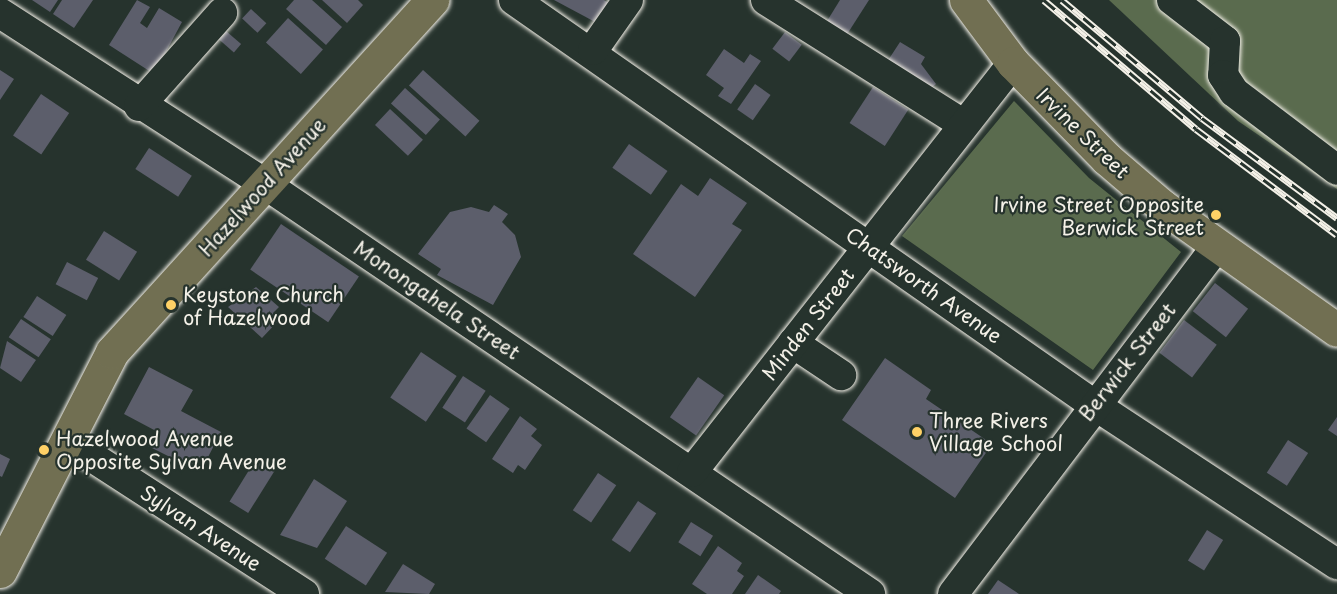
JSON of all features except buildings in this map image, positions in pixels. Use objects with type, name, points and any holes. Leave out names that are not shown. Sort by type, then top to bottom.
[{"type":"main road","name":"Hazelwood Avenue","points":[[0,571],[69,442],[112,352],[432,0]]},
{"type":"main road","name":"Irvine Street","points":[[966,0],[1013,63],[1107,159],[1217,246],[1337,330]]},
{"type":"street","name":"Chatsworth Avenue","points":[[514,0],[593,50],[1093,404],[1337,564]]},
{"type":"street","points":[[593,50],[628,0]]},
{"type":"street","points":[[766,0],[961,123]]},
{"type":"street","points":[[1172,0],[1225,41],[1223,75],[1234,92],[1337,170]]},
{"type":"street","name":"Monongahela Street","points":[[0,13],[139,106],[266,184],[870,594]]},
{"type":"street","points":[[139,106],[222,13]]},
{"type":"street","name":"Minden Street","points":[[692,472],[961,123],[1013,63]]},
{"type":"street","name":"Berwick Street","points":[[953,594],[1093,404],[1217,246]]},
{"type":"street","points":[[793,343],[841,375]]},
{"type":"street","name":"Sylvan Avenue","points":[[69,442],[304,594]]},
{"type":"green space","points":[[1109,0],[1337,0],[1337,189],[1238,121]]},
{"type":"green space","points":[[1014,101],[1089,178],[1181,252],[1093,370],[902,236]]},
{"type":"railway","points":[[1044,0],[1196,129],[1337,235]]},
{"type":"railway","points":[[1062,0],[1202,118],[1337,218]]},
{"type":"place","name":"Irvine Street Opposite Berwick Street","points":[[1216,215]]},
{"type":"place","name":"Keystone Church of Hazelwood","points":[[171,305]]},
{"type":"place","name":"Three Rivers Village School","points":[[917,432]]},
{"type":"place","name":"Hazelwood Avenue Opposite Sylvan Avenue","points":[[44,450]]}]
